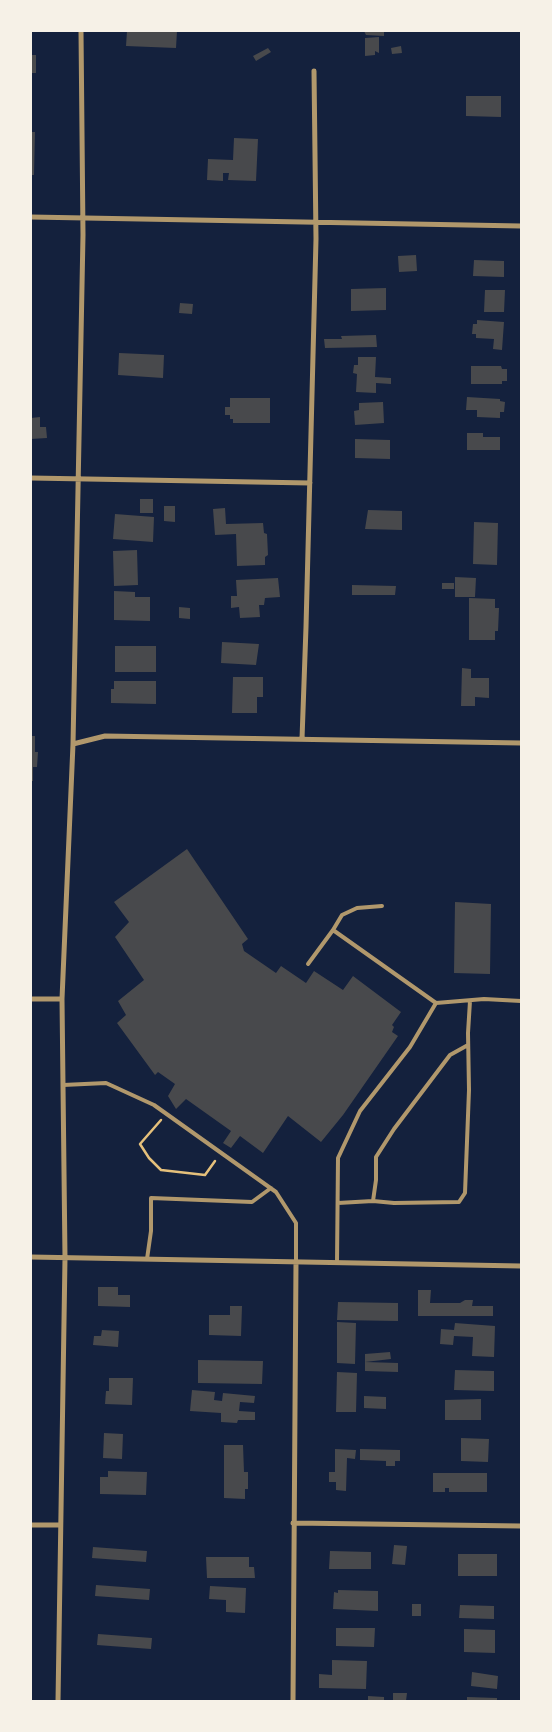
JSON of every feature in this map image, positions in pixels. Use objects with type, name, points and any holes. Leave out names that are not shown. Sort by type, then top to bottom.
[{"type":"street","points":[[58,1701],[65,1258],[62,999],[73,744],[82,218],[81,31]]},
{"type":"street","points":[[302,740],[316,222],[314,71]]},
{"type":"street","points":[[31,216],[521,226]]},
{"type":"street","points":[[31,478],[310,483]]},
{"type":"street","points":[[73,744],[105,736],[521,743]]},
{"type":"street","points":[[31,999],[62,999]]},
{"type":"street","points":[[31,1257],[521,1266]]},
{"type":"street","points":[[293,1701],[296,1262]]},
{"type":"street","points":[[294,1523],[521,1526]]},
{"type":"street","points":[[31,1525],[60,1525]]},
{"type":"lane","points":[[308,964],[342,915],[357,908],[382,906]]},
{"type":"lane","points":[[333,930],[436,1004],[484,999],[521,1001]]},
{"type":"lane","points":[[338,1203],[373,1201],[459,1202],[465,1193],[470,1090],[468,1045],[470,1001]]},
{"type":"lane","points":[[337,1262],[338,1158],[360,1111],[410,1046],[436,1004]]},
{"type":"lane","points":[[373,1201],[376,1180],[376,1156],[450,1055],[468,1045]]},
{"type":"lane","points":[[63,1085],[106,1082],[154,1105],[271,1188],[276,1192],[296,1223],[296,1262]]},
{"type":"lane","points":[[148,1259],[151,1231],[151,1198],[252,1202],[271,1188]]},
{"type":"path","points":[[166,1114],[140,1144],[149,1158],[161,1170],[205,1175],[221,1153]]},
{"type":"building","points":[[127,31],[177,31],[176,48],[126,46]]},
{"type":"building","points":[[364,31],[384,31],[384,36],[366,35]]},
{"type":"building","points":[[379,37],[379,53],[375,51],[375,55],[365,56],[365,38]]},
{"type":"building","points":[[401,46],[402,53],[392,54],[391,48]]},
{"type":"building","points":[[268,48],[271,52],[256,61],[253,56]]},
{"type":"building","points":[[31,55],[36,55],[36,73],[31,73]]},
{"type":"building","points":[[466,96],[501,96],[501,117],[466,116]]},
{"type":"building","points":[[31,132],[35,132],[34,175],[31,175]]},
{"type":"building","points":[[234,138],[258,139],[256,181],[228,180],[229,173],[223,173],[223,181],[207,180],[208,159],[233,160]]},
{"type":"building","points":[[416,255],[417,271],[399,272],[398,256]]},
{"type":"building","points":[[474,260],[504,261],[504,277],[473,276]]},
{"type":"building","points":[[386,288],[386,310],[351,311],[351,289]]},
{"type":"building","points":[[485,290],[505,290],[504,312],[484,312]]},
{"type":"building","points":[[180,303],[193,304],[192,314],[179,313]]},
{"type":"building","points":[[477,320],[504,322],[502,350],[493,349],[494,339],[476,338],[476,334],[472,334],[473,324],[477,324]]},
{"type":"building","points":[[376,335],[377,347],[325,348],[324,339],[342,339],[341,336]]},
{"type":"building","points":[[119,353],[164,355],[163,378],[118,375]]},
{"type":"building","points":[[358,357],[376,357],[375,377],[391,378],[391,384],[376,383],[376,393],[356,392],[357,374],[353,373],[354,365],[358,365]]},
{"type":"building","points":[[471,366],[501,366],[502,369],[507,369],[507,381],[502,381],[502,384],[471,384]]},
{"type":"building","points":[[467,397],[500,399],[500,401],[505,402],[504,412],[500,412],[500,418],[477,417],[477,410],[466,410]]},
{"type":"building","points":[[230,398],[270,398],[270,423],[233,423],[230,415],[225,415],[225,407],[230,407]]},
{"type":"building","points":[[383,402],[384,423],[355,425],[354,411],[359,410],[359,403]]},
{"type":"building","points":[[40,417],[40,427],[46,427],[47,438],[31,439],[31,418]]},
{"type":"building","points":[[467,433],[483,433],[483,437],[500,437],[500,450],[467,450]]},
{"type":"building","points":[[355,439],[390,440],[390,459],[355,458]]},
{"type":"building","points":[[140,499],[153,499],[153,513],[140,513]]},
{"type":"building","points":[[164,506],[175,506],[175,522],[164,521]]},
{"type":"building","points":[[225,508],[226,524],[263,523],[264,533],[267,534],[268,555],[265,557],[265,565],[237,566],[236,534],[215,535],[213,509]]},
{"type":"building","points":[[368,510],[402,511],[402,530],[365,529]]},
{"type":"building","points":[[115,514],[154,517],[153,542],[113,539]]},
{"type":"building","points":[[474,522],[498,523],[497,565],[473,564]]},
{"type":"building","points":[[137,550],[138,585],[114,586],[113,551]]},
{"type":"building","points":[[455,577],[476,578],[475,597],[455,597]]},
{"type":"building","points":[[278,578],[280,597],[265,598],[264,605],[259,605],[260,617],[240,618],[239,607],[231,608],[231,596],[237,596],[236,580]]},
{"type":"building","points":[[442,583],[454,583],[454,589],[442,589]]},
{"type":"building","points":[[352,585],[396,586],[395,595],[352,595]]},
{"type":"building","points":[[114,591],[135,592],[135,597],[150,597],[150,621],[114,620]]},
{"type":"building","points":[[469,598],[495,599],[495,608],[499,608],[498,631],[495,631],[495,640],[469,640]]},
{"type":"building","points":[[179,607],[190,608],[190,619],[179,618]]},
{"type":"building","points":[[222,642],[259,644],[256,665],[221,663]]},
{"type":"building","points":[[115,646],[156,646],[156,672],[115,672]]},
{"type":"building","points":[[462,668],[471,669],[471,678],[489,678],[489,698],[475,697],[475,706],[461,706]]},
{"type":"building","points":[[233,677],[263,677],[263,697],[257,697],[257,713],[232,713]]},
{"type":"building","points":[[114,681],[156,681],[156,704],[111,703],[111,689],[114,689]]},
{"type":"building","points":[[31,736],[35,736],[35,752],[38,752],[37,767],[33,767],[33,781],[31,781]]},
{"type":"building","points":[[187,849],[248,939],[242,944],[244,951],[276,973],[281,966],[306,983],[314,971],[343,990],[353,976],[401,1012],[392,1025],[394,1027],[392,1032],[398,1036],[343,1115],[321,1142],[288,1116],[263,1153],[240,1136],[231,1148],[223,1143],[231,1131],[186,1099],[176,1109],[168,1096],[175,1084],[158,1072],[155,1075],[117,1023],[126,1015],[118,1001],[144,980],[115,937],[129,922],[114,902]]},
{"type":"building","points":[[455,902],[491,904],[490,974],[454,973]]},
{"type":"building","points":[[98,1287],[118,1287],[118,1295],[130,1295],[130,1307],[98,1306]]},
{"type":"building","points":[[418,1290],[431,1290],[430,1303],[460,1303],[465,1300],[473,1300],[472,1306],[493,1306],[493,1316],[418,1316]]},
{"type":"building","points":[[338,1302],[398,1303],[398,1321],[337,1320]]},
{"type":"building","points":[[230,1306],[242,1306],[241,1336],[209,1335],[209,1315],[230,1315]]},
{"type":"building","points":[[337,1322],[356,1323],[355,1364],[337,1363]]},
{"type":"building","points":[[455,1323],[495,1326],[494,1357],[472,1356],[473,1337],[454,1336],[453,1345],[440,1344],[441,1329],[454,1330]]},
{"type":"building","points":[[102,1330],[119,1331],[118,1347],[93,1345],[94,1336],[101,1336]]},
{"type":"building","points":[[390,1352],[391,1359],[365,1362],[365,1354]]},
{"type":"building","points":[[198,1360],[263,1361],[262,1384],[198,1383]]},
{"type":"building","points":[[365,1362],[398,1363],[398,1372],[365,1371]]},
{"type":"building","points":[[455,1370],[494,1371],[494,1391],[454,1390]]},
{"type":"building","points":[[337,1372],[357,1373],[356,1412],[336,1412]]},
{"type":"building","points":[[109,1378],[133,1378],[132,1405],[105,1404],[106,1391],[109,1391]]},
{"type":"building","points":[[192,1390],[215,1392],[214,1400],[222,1401],[223,1393],[255,1396],[254,1403],[240,1402],[239,1411],[255,1412],[255,1420],[238,1420],[237,1423],[221,1422],[221,1413],[190,1411]]},
{"type":"building","points":[[364,1396],[386,1397],[386,1409],[364,1408]]},
{"type":"building","points":[[481,1399],[481,1420],[445,1420],[445,1400]]},
{"type":"building","points":[[104,1433],[123,1434],[122,1459],[103,1458]]},
{"type":"building","points":[[461,1438],[489,1439],[488,1462],[461,1461]]},
{"type":"building","points":[[224,1445],[243,1445],[244,1472],[248,1472],[248,1489],[245,1489],[245,1499],[224,1498]]},
{"type":"building","points":[[335,1449],[356,1450],[355,1459],[347,1458],[346,1491],[336,1490],[336,1482],[329,1482],[329,1472],[335,1472]]},
{"type":"building","points":[[360,1449],[400,1450],[400,1461],[395,1461],[395,1466],[386,1466],[386,1461],[360,1460]]},
{"type":"building","points":[[108,1471],[147,1472],[146,1495],[100,1494],[100,1477],[108,1477]]},
{"type":"building","points":[[433,1473],[487,1473],[487,1492],[449,1492],[449,1488],[445,1488],[445,1492],[433,1492]]},
{"type":"building","points":[[394,1545],[407,1546],[405,1565],[392,1564]]},
{"type":"building","points":[[93,1547],[147,1551],[146,1562],[92,1558]]},
{"type":"building","points":[[330,1551],[371,1552],[371,1569],[329,1569]]},
{"type":"building","points":[[458,1554],[497,1554],[497,1576],[458,1576]]},
{"type":"building","points":[[206,1557],[249,1557],[249,1567],[254,1567],[255,1578],[207,1578]]},
{"type":"building","points":[[96,1585],[150,1589],[149,1600],[95,1596]]},
{"type":"building","points":[[210,1586],[246,1588],[245,1613],[226,1612],[226,1600],[209,1599]]},
{"type":"building","points":[[338,1590],[378,1591],[378,1611],[333,1609],[334,1592],[338,1593]]},
{"type":"building","points":[[412,1604],[421,1604],[421,1616],[412,1616]]},
{"type":"building","points":[[460,1605],[494,1606],[494,1619],[459,1618]]},
{"type":"building","points":[[336,1628],[375,1628],[374,1647],[336,1646]]},
{"type":"building","points":[[464,1629],[495,1630],[495,1653],[464,1652]]},
{"type":"building","points":[[98,1634],[152,1638],[151,1649],[97,1645]]},
{"type":"building","points":[[332,1660],[367,1661],[366,1689],[319,1688],[319,1674],[332,1675]]},
{"type":"building","points":[[472,1672],[498,1676],[497,1689],[471,1686]]},
{"type":"building","points":[[393,1693],[407,1693],[406,1701],[393,1701]]},
{"type":"building","points":[[368,1696],[384,1697],[384,1701],[368,1701]]},
{"type":"building","points":[[467,1697],[497,1698],[497,1701],[467,1701]]}]
